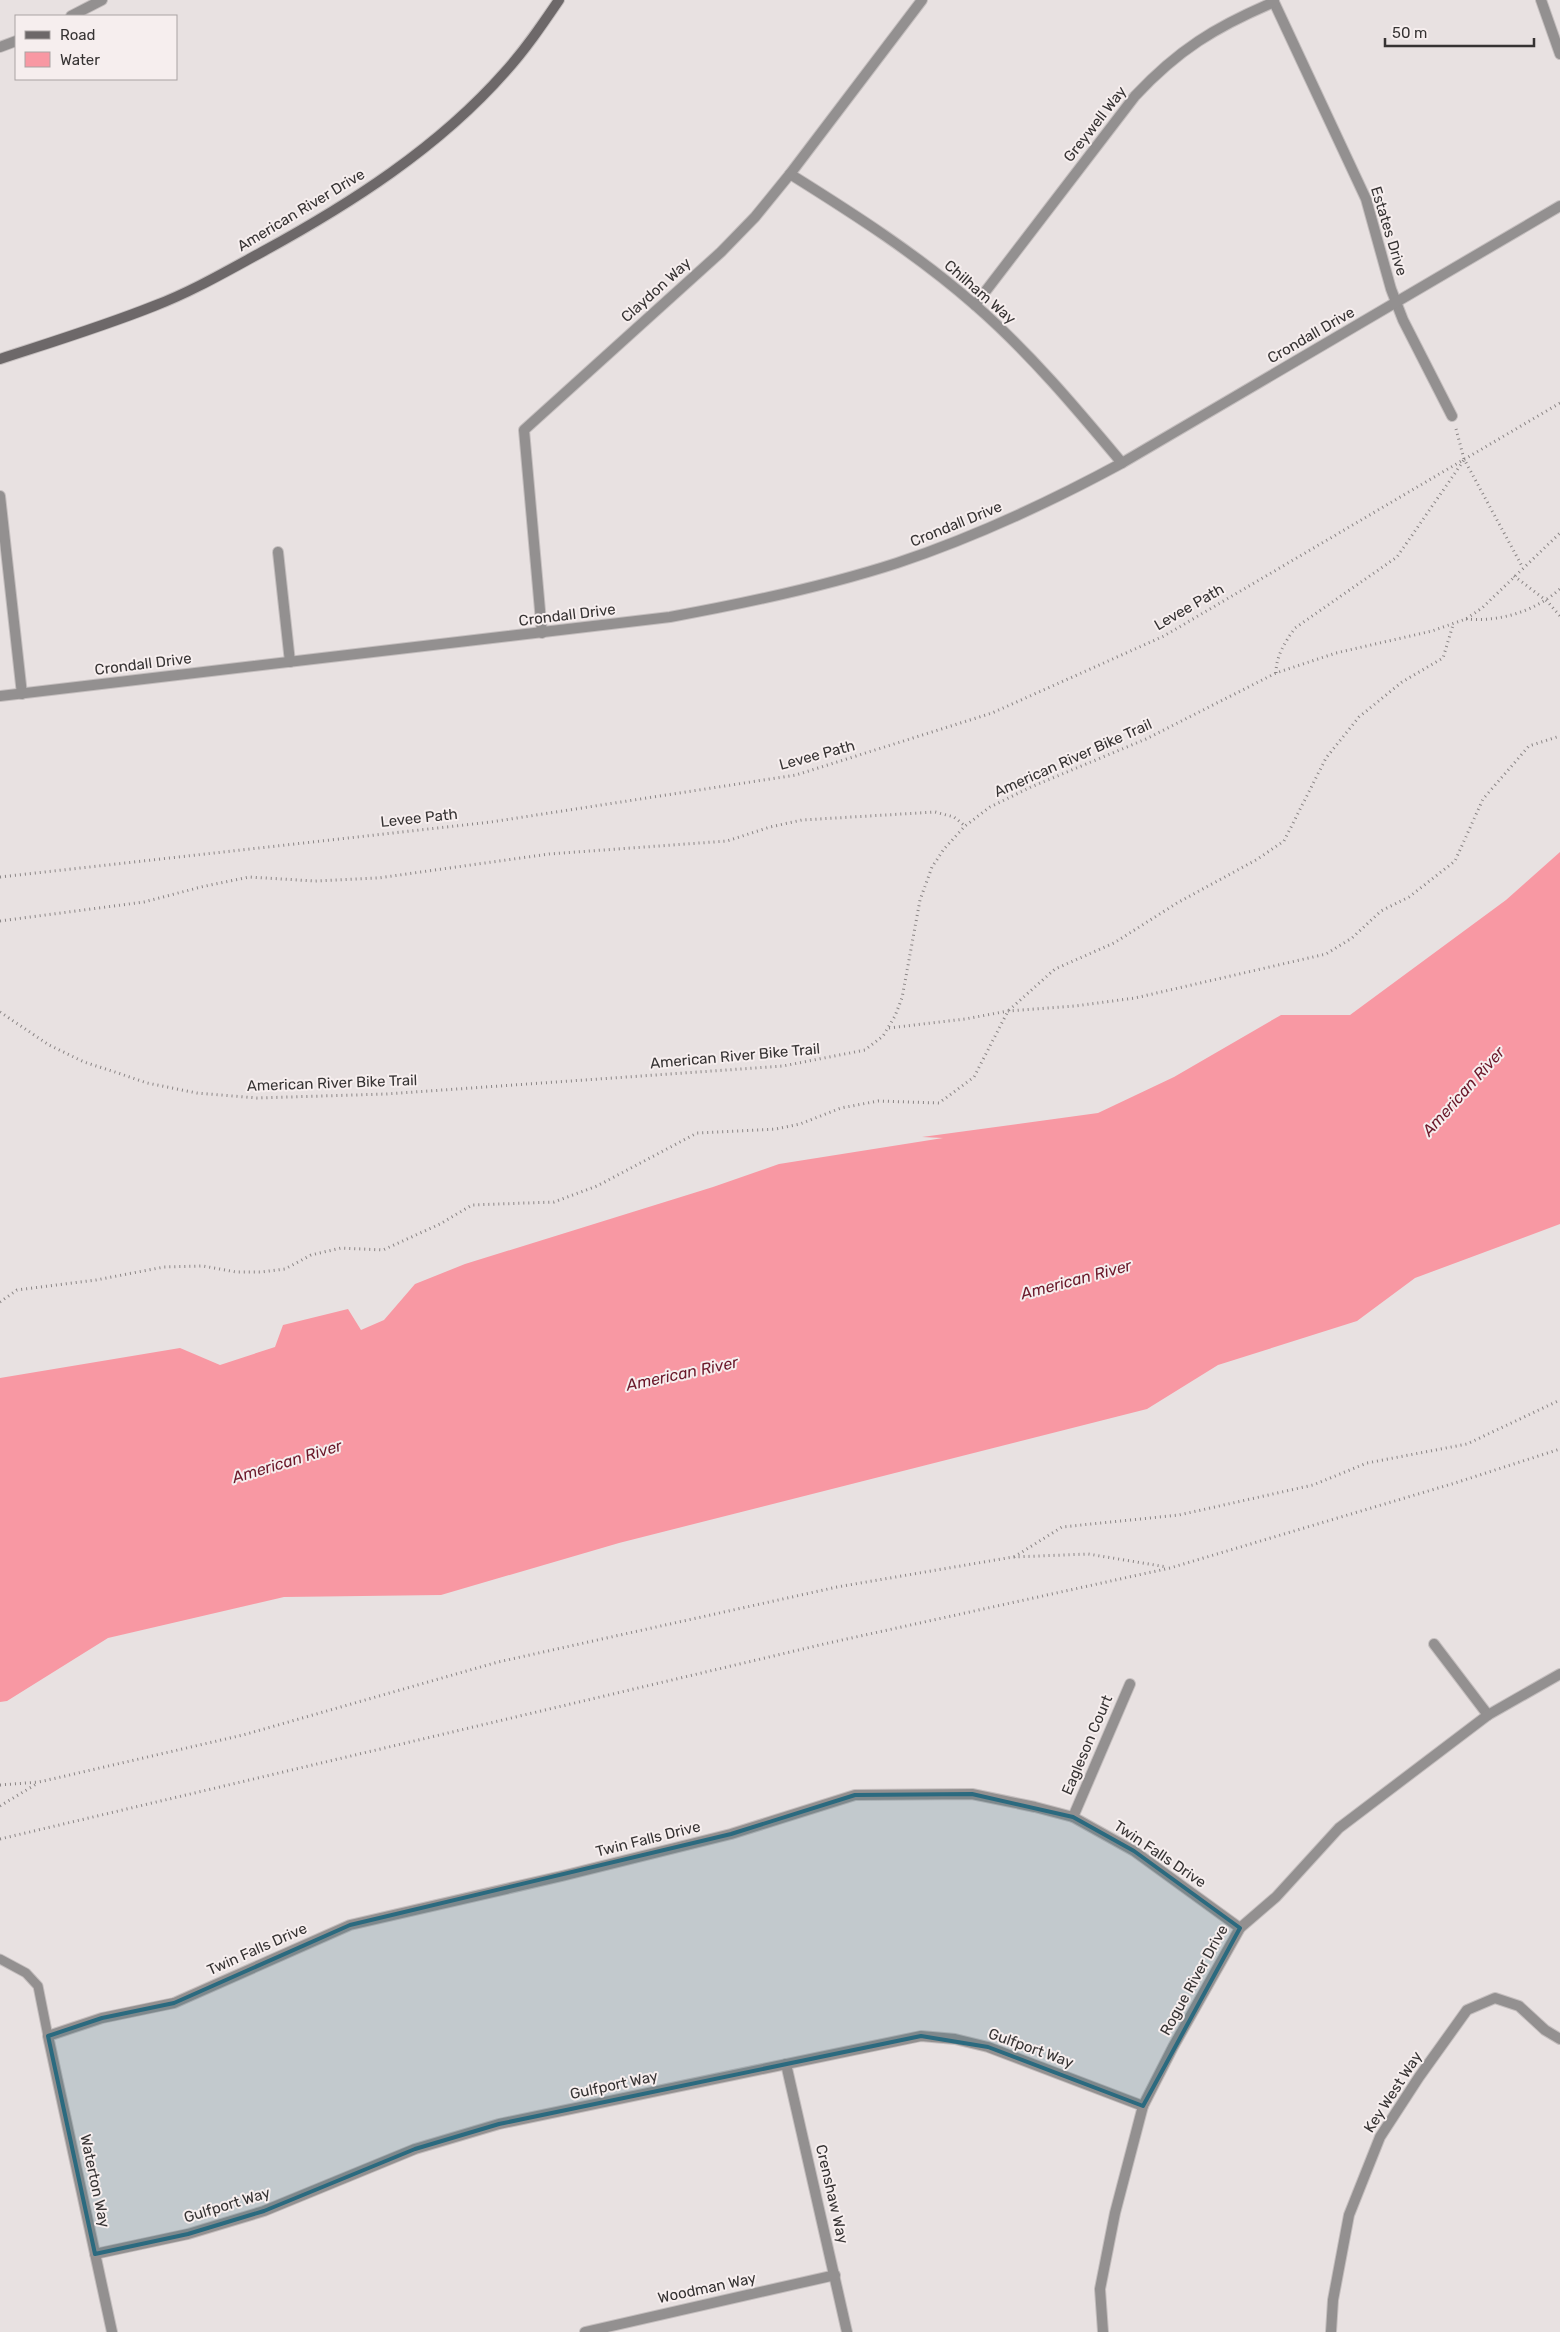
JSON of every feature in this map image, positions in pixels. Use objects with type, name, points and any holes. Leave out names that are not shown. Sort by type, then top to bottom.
[{"type":"street","points":[[73,15],[102,0]]},
{"type":"street","name":"American River Drive","points":[[0,359],[156,306],[285,240],[360,194],[403,165],[456,122],[504,74],[532,39],[559,0]]},
{"type":"street","name":"Claydon Way","points":[[542,633],[524,430],[721,252],[755,217],[790,174],[922,0]]},
{"type":"street","points":[[1541,0],[1560,54]]},
{"type":"street","name":"Estates Drive","points":[[1273,1],[1366,199],[1396,303],[1452,416]]},
{"type":"street","name":"Greywell Way","points":[[975,305],[1134,96],[1181,51],[1208,33],[1273,1]]},
{"type":"street","points":[[0,47],[15,41]]},
{"type":"street","name":"Chilham Way","points":[[790,174],[869,224],[922,262],[975,305],[1020,347],[1071,401],[1122,464]]},
{"type":"street","name":"Crondall Drive","points":[[0,696],[670,617],[762,600],[831,583],[898,562],[986,529],[1071,491],[1122,464],[1560,206]]},
{"type":"street","points":[[0,496],[22,694]]},
{"type":"street","points":[[278,552],[290,662]]},
{"type":"street","points":[[1434,1644],[1488,1714]]},
{"type":"street","name":"Rogue River Drive","points":[[1103,2332],[1100,2289],[1115,2213],[1143,2106],[1173,2047],[1240,1928],[1276,1897],[1339,1828],[1488,1714],[1560,1674]]},
{"type":"street","name":"Eagleson Court","points":[[1073,1817],[1130,1684]]},
{"type":"street","name":"Twin Falls Drive","points":[[48,2036],[102,2018],[174,2003],[350,1925],[562,1876],[731,1834],[855,1795],[972,1794],[1073,1817],[1134,1851],[1240,1928]]},
{"type":"street","name":"Key West Way","points":[[1331,2332],[1333,2300],[1349,2215],[1380,2138],[1419,2077],[1467,2010],[1495,1998],[1518,2006],[1544,2030],[1560,2039]]},
{"type":"street","name":"Waterton Way","points":[[48,2036],[112,2332]]},
{"type":"street","name":"Gulfport Way","points":[[96,2254],[188,2234],[264,2211],[414,2149],[499,2124],[921,2036],[955,2038],[988,2048],[1143,2106]]},
{"type":"street","name":"Crenshaw Way","points":[[786,2064],[847,2332]]},
{"type":"street","name":"Woodman Way","points":[[586,2332],[835,2276]]},
{"type":"lane","points":[[0,1959],[26,1973],[38,1986],[48,2036]]},
{"type":"path","name":"Levee Path","points":[[0,877],[491,822],[796,775],[992,713],[1164,636],[1560,403]]},
{"type":"path","points":[[1452,416],[1464,459],[1523,568]]},
{"type":"path","points":[[1276,673],[1276,666],[1284,642],[1295,628],[1397,557],[1464,459]]},
{"type":"path","name":"American River Bike Trail","points":[[0,1012],[49,1045],[84,1062],[147,1083],[197,1093],[256,1098],[386,1094],[783,1066],[865,1050],[883,1036],[889,1028],[902,998],[920,900],[932,867],[944,849],[965,826],[990,807],[1146,739],[1276,673],[1336,653],[1453,625],[1466,619],[1482,608],[1560,533]]},
{"type":"path","points":[[1514,576],[1547,601],[1560,616]]},
{"type":"path","points":[[1466,619],[1488,621],[1521,611],[1547,601],[1560,589]]},
{"type":"path","points":[[0,1302],[17,1290],[96,1280],[164,1267],[203,1266],[236,1272],[261,1272],[285,1269],[311,1255],[341,1248],[383,1250],[440,1224],[472,1206],[554,1202],[597,1186],[697,1133],[776,1129],[800,1124],[841,1108],[878,1101],[939,1103],[974,1077],[1008,1011],[1055,969],[1114,943],[1177,903],[1256,860],[1284,841],[1326,758],[1359,717],[1402,682],[1443,658],[1453,625]]},
{"type":"path","points":[[889,1028],[965,1020],[1008,1011],[1075,1006],[1135,998],[1326,954],[1352,938],[1381,911],[1409,897],[1455,861],[1483,799],[1529,746],[1560,736]]},
{"type":"path","points":[[0,921],[144,902],[249,877],[315,881],[378,878],[549,854],[727,841],[770,826],[802,820],[935,812],[954,817],[965,826]]},
{"type":"path","points":[[1014,1557],[1062,1526],[1179,1515],[1313,1485],[1367,1463],[1467,1444],[1560,1400]]},
{"type":"path","points":[[0,1840],[824,1644],[1170,1568],[1560,1449]]},
{"type":"path","points":[[0,1785],[39,1782],[243,1735],[498,1662],[837,1587],[1014,1557],[1088,1554],[1170,1568]]},
{"type":"path","points":[[0,1806],[39,1782]]},
{"type":"highlighted area","points":[[972,1794],[1073,1817],[1134,1851],[1240,1928],[1143,2106],[988,2047],[921,2036],[499,2124],[415,2149],[264,2211],[188,2234],[95,2254],[48,2036],[102,2018],[174,2003],[350,1925],[731,1834],[855,1795]]},
{"type":"water","name":"American River","points":[[1560,852],[1560,1224],[1415,1278],[1357,1321],[1218,1365],[1147,1409],[619,1543],[441,1595],[284,1597],[108,1638],[7,1701],[0,1702],[0,1378],[180,1348],[220,1365],[275,1347],[283,1325],[348,1309],[361,1330],[384,1320],[415,1284],[465,1264],[713,1187],[779,1164],[943,1138],[922,1137],[1098,1113],[1174,1077],[1281,1015],[1350,1015],[1506,900]]}]
